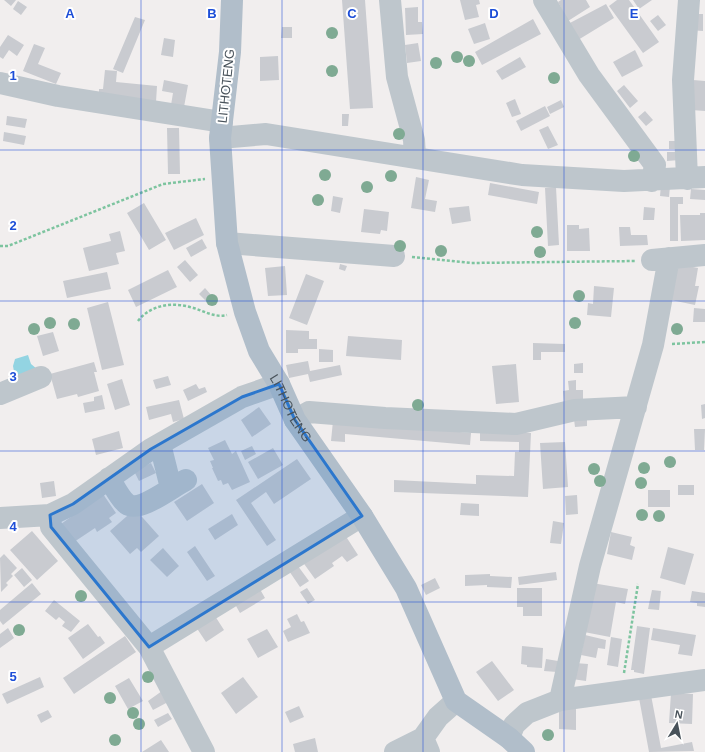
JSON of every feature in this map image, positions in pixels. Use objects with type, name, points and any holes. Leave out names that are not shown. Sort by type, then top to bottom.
[{"type":"main road","name":"LITHOTENG","points":[[232,0],[230,52],[221,130],[222,177],[227,244],[245,312],[259,351],[279,384],[295,420],[362,516],[406,588],[456,702]]},
{"type":"main road","points":[[456,702],[509,738],[524,752]]},
{"type":"street","points":[[390,0],[397,77],[414,140],[415,157]]},
{"type":"street","points":[[544,0],[589,75],[655,165],[652,180]]},
{"type":"street","points":[[0,83],[221,130],[266,134],[522,175],[624,181],[696,178],[683,80],[689,0]]},
{"type":"street","points":[[227,244],[394,256]]},
{"type":"street","points":[[560,700],[590,566],[653,345],[660,259],[705,255]]},
{"type":"street","points":[[0,394],[41,377]]},
{"type":"street","points":[[0,518],[50,515],[73,504],[160,444],[242,397],[279,384]]},
{"type":"street","points":[[295,420],[309,412],[385,418],[516,424],[576,410],[636,407]]},
{"type":"street","points":[[109,478],[126,503],[132,506],[142,505],[178,484],[160,444]]},
{"type":"street","points":[[50,515],[52,527],[149,647],[204,752]]},
{"type":"street","points":[[149,647],[362,516]]},
{"type":"street","points":[[509,738],[514,725],[527,713],[560,700],[705,680]]},
{"type":"street","points":[[395,752],[426,745],[438,717],[456,702]]},
{"type":"path","points":[[0,246],[15,243],[163,184],[222,177]]},
{"type":"path","points":[[394,256],[471,262],[660,259]]},
{"type":"path","points":[[138,321],[144,313],[163,306],[189,306],[220,316],[245,312]]},
{"type":"path","points":[[653,345],[705,342]]},
{"type":"path","points":[[622,691],[638,584]]},
{"type":"highlighted area","points":[[279,384],[295,420],[362,516],[149,647],[51,527],[50,515],[73,504],[151,449],[242,397]]},
{"type":"water","points":[[28,355],[31,364],[37,369],[15,377],[13,366],[15,359]]},
{"type":"building","points":[[4,0],[16,0],[11,6]]},
{"type":"building","points":[[342,0],[365,0],[373,108],[350,109]]},
{"type":"building","points":[[460,0],[479,0],[480,4],[476,5],[479,17],[465,20]]},
{"type":"building","points":[[561,0],[586,0],[590,7],[568,21],[558,2]]},
{"type":"building","points":[[617,0],[629,0],[659,42],[643,53],[609,6]]},
{"type":"building","points":[[633,0],[652,0],[639,9]]},
{"type":"building","points":[[18,1],[27,7],[21,15],[13,9]]},
{"type":"building","points":[[606,4],[614,18],[578,40],[568,24]]},
{"type":"building","points":[[418,7],[418,22],[422,22],[423,34],[406,35],[405,8]]},
{"type":"building","points":[[694,14],[703,14],[703,31],[688,30]]},
{"type":"building","points":[[658,15],[666,25],[658,31],[650,21]]},
{"type":"building","points":[[135,17],[145,20],[123,73],[113,69]]},
{"type":"building","points":[[533,19],[541,34],[482,65],[475,52]]},
{"type":"building","points":[[485,23],[490,39],[474,44],[468,29]]},
{"type":"building","points":[[282,27],[292,27],[292,38],[281,38]]},
{"type":"building","points":[[8,35],[24,45],[17,56],[9,50],[3,59],[0,57],[0,47]]},
{"type":"building","points":[[164,38],[175,40],[173,57],[161,55]]},
{"type":"building","points":[[418,43],[421,61],[407,63],[405,45]]},
{"type":"building","points":[[34,44],[45,48],[38,64],[61,73],[56,84],[23,71]]},
{"type":"building","points":[[635,50],[643,66],[622,77],[613,62]]},
{"type":"building","points":[[278,56],[279,80],[260,81],[260,57]]},
{"type":"building","points":[[520,57],[526,67],[502,80],[496,71]]},
{"type":"building","points":[[105,70],[117,71],[116,82],[157,86],[156,102],[99,96],[99,89],[103,89]]},
{"type":"building","points":[[164,80],[188,85],[184,107],[171,105],[173,93],[162,91]]},
{"type":"building","points":[[693,80],[705,81],[705,111],[691,110]]},
{"type":"building","points":[[624,85],[638,101],[630,108],[617,91]]},
{"type":"building","points":[[515,99],[521,114],[512,117],[506,103]]},
{"type":"building","points":[[561,100],[564,107],[550,114],[547,107]]},
{"type":"building","points":[[545,106],[550,116],[521,131],[516,121]]},
{"type":"building","points":[[645,111],[653,120],[646,126],[638,117]]},
{"type":"building","points":[[342,114],[349,114],[348,126],[342,126]]},
{"type":"building","points":[[7,116],[27,119],[25,128],[6,125]]},
{"type":"building","points":[[548,126],[558,145],[548,149],[539,130]]},
{"type":"building","points":[[167,128],[179,128],[180,174],[168,174]]},
{"type":"building","points":[[4,132],[26,136],[24,145],[3,141]]},
{"type":"building","points":[[669,141],[678,141],[678,149],[669,149]]},
{"type":"building","points":[[667,152],[680,152],[680,160],[667,161]]},
{"type":"building","points":[[416,177],[429,180],[425,199],[437,201],[435,212],[411,208]]},
{"type":"building","points":[[490,183],[539,192],[537,204],[488,195]]},
{"type":"building","points":[[661,185],[670,186],[669,197],[660,196]]},
{"type":"building","points":[[556,187],[559,245],[548,246],[545,188]]},
{"type":"building","points":[[691,189],[705,190],[705,200],[690,199]]},
{"type":"building","points":[[333,196],[343,198],[340,213],[331,211]]},
{"type":"building","points":[[670,197],[683,197],[683,204],[678,204],[678,241],[670,241]]},
{"type":"building","points":[[144,203],[166,240],[149,250],[127,213]]},
{"type":"building","points":[[469,206],[471,221],[452,224],[449,208]]},
{"type":"building","points":[[644,207],[655,208],[654,220],[643,220]]},
{"type":"building","points":[[364,209],[389,212],[387,231],[381,230],[380,234],[361,232]]},
{"type":"building","points":[[700,213],[705,213],[705,240],[681,241],[680,215],[700,215]]},
{"type":"building","points":[[196,218],[204,235],[174,250],[165,233]]},
{"type":"building","points":[[567,225],[579,225],[579,229],[589,228],[590,251],[567,251]]},
{"type":"building","points":[[619,227],[630,227],[631,235],[647,235],[648,245],[620,246]]},
{"type":"building","points":[[120,231],[125,251],[116,253],[119,264],[89,271],[83,248],[111,241],[109,234]]},
{"type":"building","points":[[202,239],[207,248],[191,257],[186,248]]},
{"type":"building","points":[[185,260],[198,275],[190,282],[177,267]]},
{"type":"building","points":[[340,264],[347,266],[345,271],[339,269]]},
{"type":"building","points":[[678,264],[698,268],[695,286],[699,286],[695,305],[671,300]]},
{"type":"building","points":[[285,266],[287,295],[268,296],[265,268]]},
{"type":"building","points":[[168,270],[177,287],[136,307],[128,290]]},
{"type":"building","points":[[107,272],[111,289],[67,298],[63,281]]},
{"type":"building","points":[[306,274],[324,281],[307,325],[289,318]]},
{"type":"building","points":[[594,286],[614,288],[611,317],[587,315],[588,303],[593,304]]},
{"type":"building","points":[[205,288],[212,296],[206,301],[199,294]]},
{"type":"building","points":[[108,302],[124,365],[102,370],[87,308]]},
{"type":"building","points":[[694,308],[705,309],[705,322],[693,322]]},
{"type":"building","points":[[286,330],[309,331],[309,339],[317,339],[317,349],[298,349],[298,353],[286,353]]},
{"type":"building","points":[[53,332],[59,351],[43,356],[37,336]]},
{"type":"building","points":[[348,336],[402,340],[401,360],[346,356]]},
{"type":"building","points":[[533,343],[565,344],[565,352],[541,352],[541,360],[533,360]]},
{"type":"building","points":[[319,349],[333,350],[333,362],[319,362]]},
{"type":"building","points":[[308,361],[310,371],[340,365],[342,375],[310,382],[308,374],[289,378],[286,365]]},
{"type":"building","points":[[94,362],[97,372],[94,372],[99,391],[78,397],[77,394],[57,399],[50,374]]},
{"type":"building","points":[[583,363],[583,373],[574,373],[574,364]]},
{"type":"building","points":[[516,364],[519,402],[496,404],[492,366]]},
{"type":"building","points":[[168,376],[171,385],[156,389],[153,380]]},
{"type":"building","points":[[122,379],[130,405],[115,410],[107,384]]},
{"type":"building","points":[[576,380],[576,390],[583,390],[583,402],[564,403],[563,391],[569,390],[568,381]]},
{"type":"building","points":[[196,384],[199,389],[205,387],[207,392],[188,401],[183,390]]},
{"type":"building","points":[[102,395],[105,409],[85,413],[83,403],[94,401],[94,397]]},
{"type":"building","points":[[179,400],[184,419],[173,422],[171,414],[149,420],[146,407]]},
{"type":"building","points":[[705,404],[705,418],[702,419],[701,405]]},
{"type":"building","points":[[259,407],[271,424],[252,437],[241,420]]},
{"type":"building","points":[[587,418],[587,426],[575,427],[574,419]]},
{"type":"building","points":[[333,421],[471,433],[470,445],[345,434],[345,442],[331,441]]},
{"type":"building","points":[[694,429],[705,429],[704,450],[695,450]]},
{"type":"building","points":[[119,431],[123,448],[96,455],[92,439]]},
{"type":"building","points":[[480,431],[531,433],[528,497],[394,492],[394,480],[476,484],[476,475],[514,476],[515,452],[519,452],[519,442],[480,441]]},
{"type":"building","points":[[225,440],[232,454],[236,451],[250,482],[232,490],[228,483],[223,485],[221,480],[218,481],[210,461],[214,460],[208,448]]},
{"type":"building","points":[[565,442],[568,487],[543,489],[540,443]]},
{"type":"building","points":[[252,446],[256,454],[245,460],[241,451]]},
{"type":"building","points":[[273,448],[283,465],[258,479],[248,462]]},
{"type":"building","points":[[297,459],[311,479],[274,504],[266,492],[251,503],[276,540],[267,546],[236,500]]},
{"type":"building","points":[[151,463],[156,473],[139,481],[134,471]]},
{"type":"building","points":[[54,481],[56,496],[42,498],[40,483]]},
{"type":"building","points":[[202,484],[214,503],[187,521],[174,502]]},
{"type":"building","points":[[678,485],[694,485],[694,495],[678,495]]},
{"type":"building","points":[[648,490],[670,490],[670,507],[648,507]]},
{"type":"building","points":[[103,494],[116,513],[109,518],[112,522],[97,532],[95,528],[74,542],[61,524]]},
{"type":"building","points":[[577,495],[578,514],[566,515],[565,496]]},
{"type":"building","points":[[461,503],[479,504],[479,516],[460,515]]},
{"type":"building","points":[[135,509],[159,536],[141,552],[137,548],[130,554],[110,531]]},
{"type":"building","points":[[232,514],[238,525],[215,540],[208,529]]},
{"type":"building","points":[[553,521],[564,523],[561,544],[550,543]]},
{"type":"building","points":[[32,531],[58,561],[37,580],[10,550]]},
{"type":"building","points":[[611,532],[632,537],[630,545],[635,547],[632,560],[607,554]]},
{"type":"building","points":[[345,535],[358,555],[347,562],[342,556],[332,563],[334,566],[315,579],[302,561]]},
{"type":"building","points":[[195,546],[215,576],[207,581],[187,552]]},
{"type":"building","points":[[668,547],[694,554],[685,585],[660,578]]},
{"type":"building","points":[[163,548],[179,566],[167,577],[150,560]]},
{"type":"building","points":[[4,554],[17,568],[11,574],[13,576],[6,583],[8,585],[1,592],[0,558]]},
{"type":"building","points":[[295,562],[309,581],[300,587],[287,568]]},
{"type":"building","points":[[22,568],[32,580],[24,587],[14,575]]},
{"type":"building","points":[[556,572],[557,580],[519,585],[518,577]]},
{"type":"building","points":[[490,574],[490,576],[512,577],[511,588],[487,587],[487,585],[465,586],[465,575]]},
{"type":"building","points":[[435,578],[440,588],[426,595],[421,585]]},
{"type":"building","points":[[32,583],[41,594],[3,625],[0,621],[0,610]]},
{"type":"building","points":[[592,583],[628,589],[625,604],[616,602],[610,637],[584,632]]},
{"type":"building","points":[[257,584],[265,598],[240,613],[232,599]]},
{"type":"building","points":[[307,588],[315,600],[308,604],[300,592]]},
{"type":"building","points":[[517,588],[542,588],[542,616],[523,616],[523,607],[517,607]]},
{"type":"building","points":[[652,590],[661,591],[659,610],[648,609]]},
{"type":"building","points":[[692,591],[705,593],[705,607],[697,606],[697,603],[690,602]]},
{"type":"building","points":[[54,600],[80,621],[71,632],[62,626],[65,622],[59,617],[56,620],[45,611]]},
{"type":"building","points":[[297,614],[301,622],[304,621],[310,633],[288,642],[283,631],[291,627],[287,619]]},
{"type":"building","points":[[215,616],[224,630],[206,642],[196,627]]},
{"type":"building","points":[[88,624],[98,637],[100,636],[105,643],[83,659],[68,638]]},
{"type":"building","points":[[637,626],[650,628],[644,674],[631,670]]},
{"type":"building","points":[[8,628],[14,638],[0,648],[0,634]]},
{"type":"building","points":[[653,628],[696,635],[692,656],[678,654],[680,645],[651,640]]},
{"type":"building","points":[[267,629],[278,647],[258,658],[247,639]]},
{"type":"building","points":[[585,635],[606,640],[605,649],[598,648],[596,658],[581,655]]},
{"type":"building","points":[[125,636],[136,652],[74,694],[63,678]]},
{"type":"building","points":[[611,637],[622,639],[618,667],[607,665]]},
{"type":"building","points":[[522,646],[543,648],[542,668],[527,667],[527,665],[521,664]]},
{"type":"building","points":[[546,659],[558,661],[557,672],[544,671]]},
{"type":"building","points":[[492,661],[514,690],[498,701],[476,672]]},
{"type":"building","points":[[575,663],[588,664],[586,681],[572,679]]},
{"type":"building","points":[[40,677],[44,687],[7,704],[2,694]]},
{"type":"building","points":[[243,677],[258,697],[236,714],[221,693]]},
{"type":"building","points":[[129,678],[143,701],[128,709],[115,686]]},
{"type":"building","points":[[162,691],[168,702],[153,710],[148,701]]},
{"type":"building","points":[[671,693],[693,694],[692,724],[669,723]]},
{"type":"building","points":[[651,695],[661,748],[692,742],[694,751],[649,752],[639,698]]},
{"type":"building","points":[[299,706],[304,717],[290,723],[285,712]]},
{"type":"building","points":[[559,708],[576,708],[576,730],[559,729]]},
{"type":"building","points":[[48,710],[52,717],[41,723],[37,715]]},
{"type":"building","points":[[168,713],[172,719],[158,727],[154,720]]},
{"type":"building","points":[[315,738],[318,752],[295,752],[293,744]]},
{"type":"building","points":[[161,740],[169,752],[142,752]]}]
